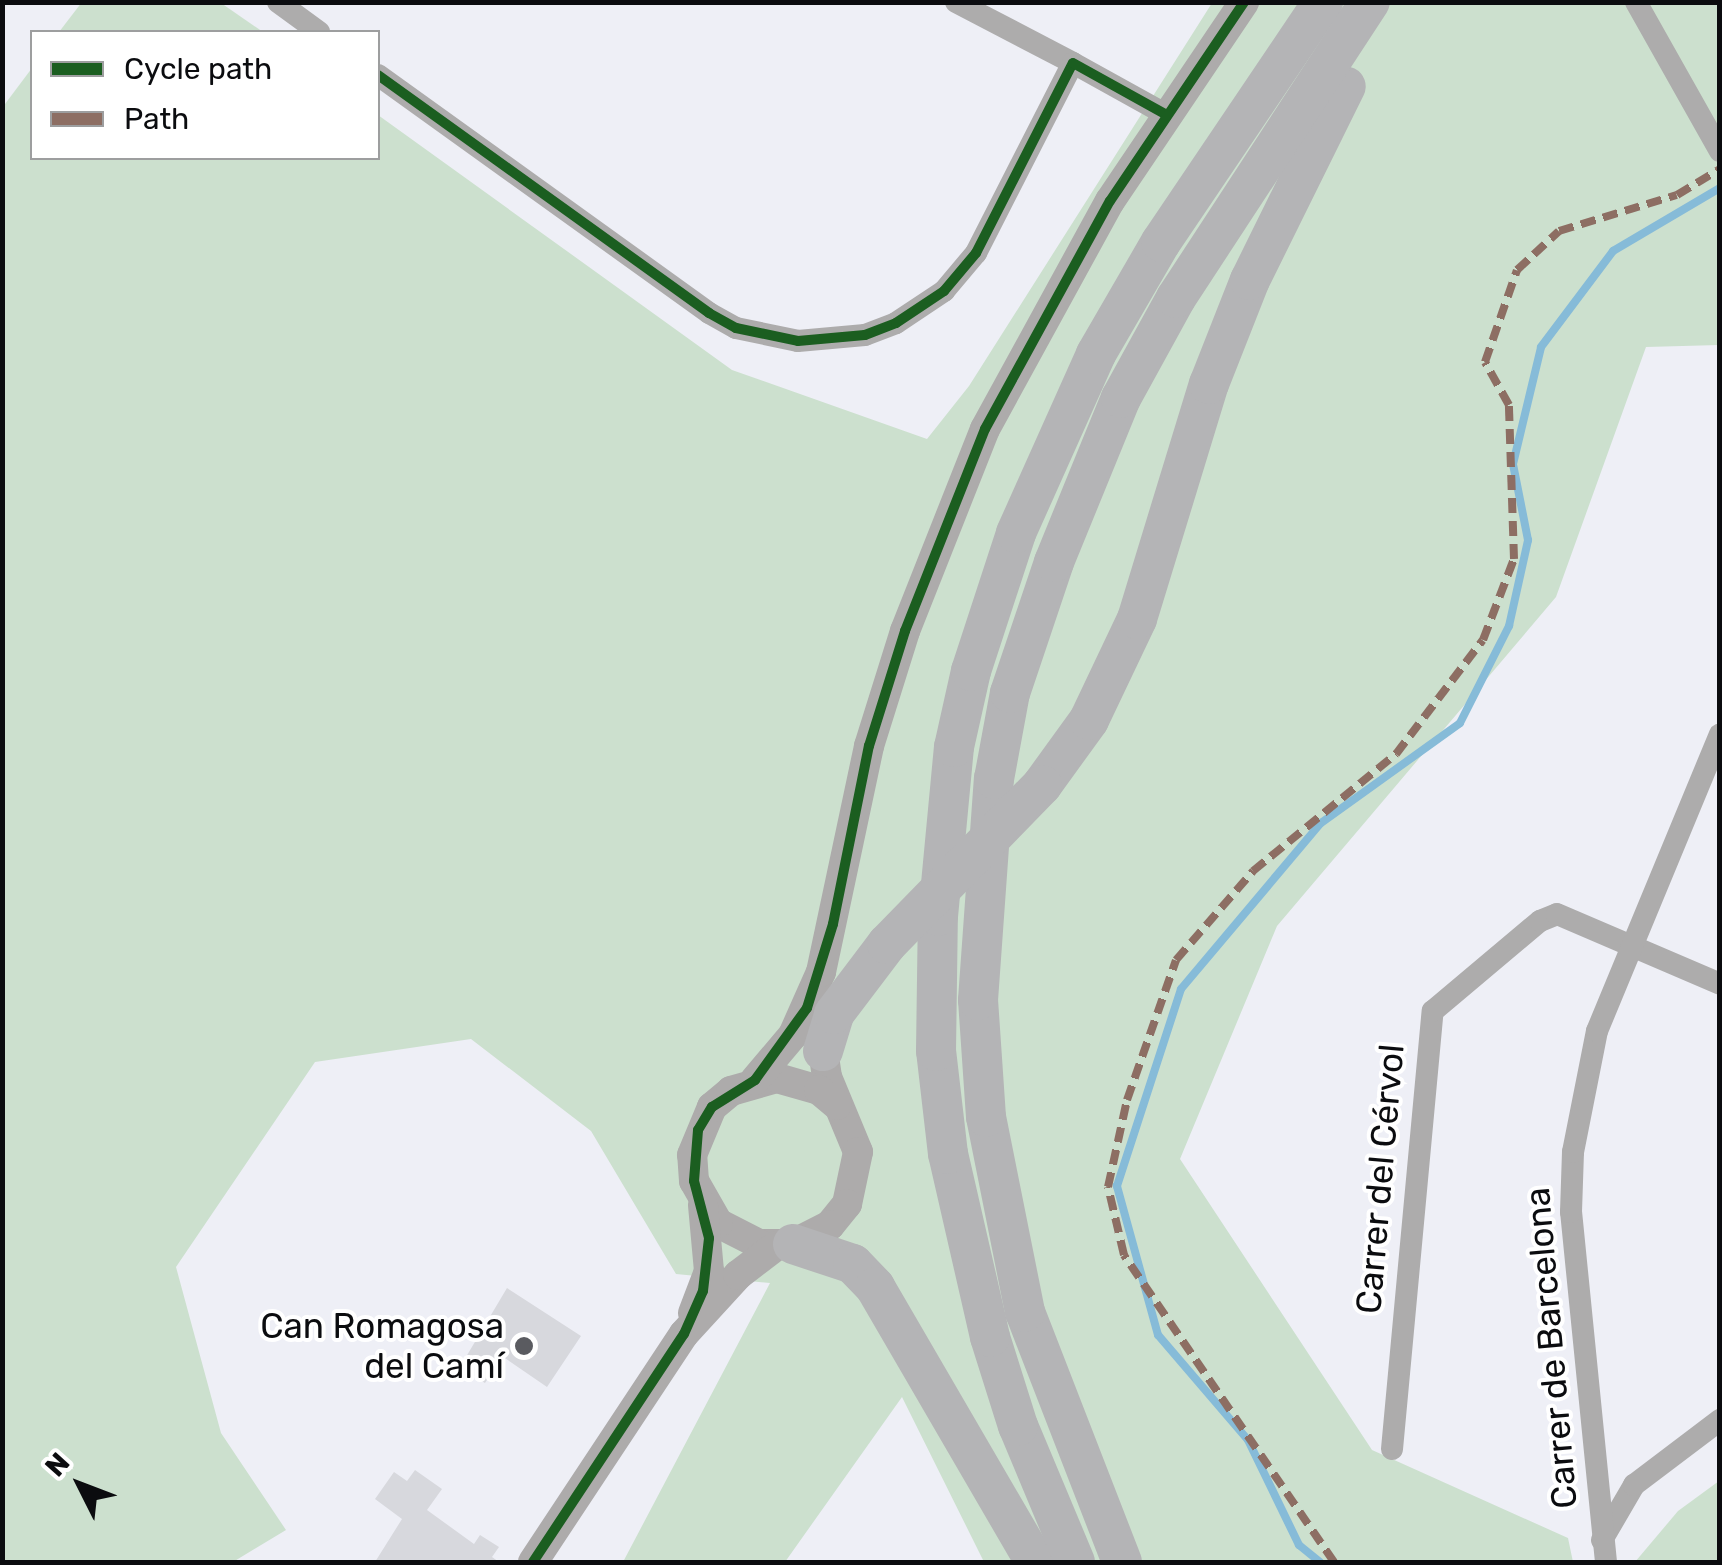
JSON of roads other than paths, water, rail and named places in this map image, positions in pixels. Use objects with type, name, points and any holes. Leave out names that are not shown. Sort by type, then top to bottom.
[{"type":"highway","points":[[1076,1562],[995,1355],[965,1248],[948,1154],[936,1051],[937,954],[942,830],[954,746],[971,671],[1016,533],[1096,354],[1161,242],[1323,2]]},
{"type":"highway","points":[[1122,1562],[1025,1312],[986,1117],[978,1000],[994,779],[1010,693],[1054,562],[1122,398],[1176,298],[1370,2]]},
{"type":"highway","points":[[823,1051],[834,1014],[887,944],[1042,786],[1089,720],[1137,619],[1209,384],[1250,280],[1386,2]]},
{"type":"highway","points":[[785,1245],[853,1264],[875,1287],[1035,1562]]},
{"type":"street","points":[[278,2],[316,30]]},
{"type":"street","points":[[956,2],[1167,116]]},
{"type":"street","points":[[684,1334],[708,1271],[704,1205],[692,1155],[698,1130],[712,1108],[755,1080],[793,1035],[821,972],[869,746],[960,484],[1031,337],[1167,116],[1244,2]]},
{"type":"street","points":[[1636,2],[1668,66],[1720,151]]},
{"type":"street","points":[[380,75],[708,313],[770,338],[835,341],[896,324],[960,273],[1073,63]]},
{"type":"street","name":"Carrer de Barcelona","points":[[1604,1551],[1570,1212],[1572,1152],[1589,1057],[1630,944],[1720,734]]},
{"type":"street","name":"Carrer del Cérvol","points":[[1392,1449],[1433,1011],[1550,916],[1571,917],[1720,984]]},
{"type":"street","points":[[533,1562],[684,1334],[738,1274],[785,1245],[830,1225],[857,1179],[855,1140],[837,1105],[823,1051],[821,972]]},
{"type":"street","points":[[755,1080],[800,1082],[837,1105]]},
{"type":"street","points":[[704,1205],[737,1236],[785,1245]]},
{"type":"street","points":[[1604,1551],[1634,1486],[1720,1420]]},
{"type":"waterway","points":[[1320,1562],[1299,1545],[1248,1440],[1158,1335],[1117,1186],[1181,989],[1321,823],[1460,723],[1509,626],[1528,540],[1513,464],[1541,347],[1613,251],[1720,188]]},
{"type":"place","name":"Can Romagosa del Camí","points":[[524,1346]]}]
